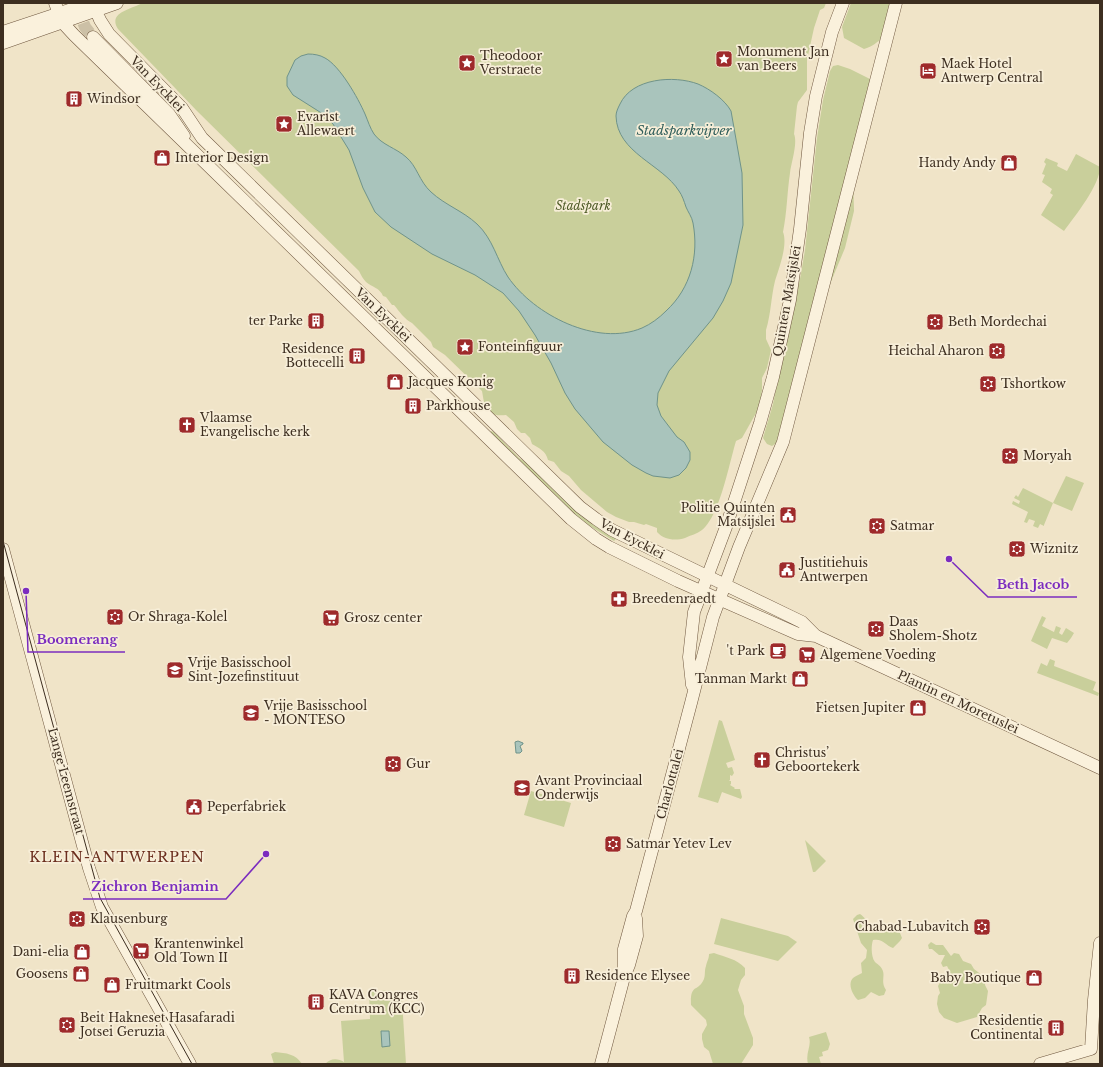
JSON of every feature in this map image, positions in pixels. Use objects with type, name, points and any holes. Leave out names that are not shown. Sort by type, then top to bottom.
[{"type":"street","points":[[3,32],[58,13],[88,5],[117,3]]},
{"type":"street","name":"Quinten Matsijslei","points":[[701,592],[726,527],[773,377],[790,300],[800,229],[810,132],[816,96],[832,32],[843,3]]},
{"type":"street","points":[[724,585],[783,442],[896,3]]},
{"type":"street","name":"Van Eycklei","points":[[88,5],[109,34],[182,108],[202,138],[580,507],[612,530],[724,585]]},
{"type":"street","points":[[3,43],[58,13]]},
{"type":"street","name":"Van Eycklei","points":[[58,13],[191,149],[580,526],[609,547],[718,600]]},
{"type":"street","name":"Van Eycklei","points":[[95,36],[108,53],[169,114],[182,132],[191,149]]},
{"type":"street","name":"Lange Leemstraat","points":[[3,549],[100,904],[190,1064]]},
{"type":"street","name":"Charlottalei","points":[[601,1064],[624,977],[637,936],[636,911],[710,625],[724,585]]},
{"type":"street","name":"Plantin en Moretuslei","points":[[724,585],[802,622],[816,636]]},
{"type":"street","name":"Charlottalei","points":[[691,703],[692,681],[689,657],[694,612],[701,592]]},
{"type":"street","name":"Plantin en Moretuslei","points":[[718,600],[798,634],[816,636],[1100,768]]},
{"type":"street","points":[[1040,1064],[1090,1049],[1100,944]]},
{"type":"green space","name":"Stadspark","points":[[142,3],[826,3],[824,8],[820,10],[814,28],[807,60],[807,90],[798,102],[797,106],[794,134],[795,148],[790,173],[783,232],[784,250],[775,281],[766,330],[766,339],[771,350],[767,368],[762,378],[760,406],[742,438],[736,441],[719,501],[714,513],[702,530],[685,538],[670,539],[660,535],[657,532],[657,528],[646,524],[644,525],[629,522],[616,517],[607,512],[581,490],[569,476],[561,471],[554,462],[548,460],[544,452],[532,444],[530,438],[525,433],[521,433],[517,429],[514,422],[506,415],[490,413],[485,407],[482,391],[445,355],[433,347],[431,342],[405,318],[394,305],[392,305],[386,297],[383,296],[380,291],[366,282],[359,271],[196,110],[118,29],[116,19],[118,15]]},
{"type":"green space","points":[[851,3],[890,3],[889,16],[884,38],[864,49],[844,38],[842,27]]},
{"type":"green space","points":[[838,65],[870,79],[877,92],[853,176],[854,211],[845,248],[830,284],[778,442],[772,446],[767,444],[763,438],[773,404],[790,316],[800,279],[805,250],[817,138],[823,100],[830,71],[833,66]]},
{"type":"green space","points":[[1076,154],[1100,167],[1099,174],[1092,191],[1064,231],[1041,215],[1053,195],[1050,193],[1052,189],[1042,182],[1045,175],[1042,174],[1046,164],[1044,162],[1046,158],[1058,163],[1057,166],[1067,171]]},
{"type":"green space","points":[[491,431],[494,432],[519,458],[527,463],[585,518],[616,539],[614,541],[574,515],[490,433]]},
{"type":"green space","points":[[1066,476],[1084,483],[1072,511],[1053,503]]},
{"type":"green space","points":[[1023,488],[1053,503],[1044,526],[1040,524],[1038,528],[1033,526],[1035,521],[1029,519],[1027,523],[1024,522],[1028,512],[1012,504],[1013,501],[1019,504],[1020,501],[1014,498],[1016,495],[1018,497]]},
{"type":"green space","points":[[1042,616],[1046,618],[1042,626],[1054,632],[1056,626],[1061,628],[1059,633],[1062,635],[1066,628],[1074,633],[1067,643],[1052,638],[1047,649],[1031,641]]},
{"type":"green space","points":[[1050,659],[1055,661],[1054,666],[1096,682],[1093,690],[1099,693],[1098,696],[1037,673],[1041,663],[1047,666]]},
{"type":"green space","points":[[719,720],[722,721],[735,760],[726,763],[728,768],[732,767],[734,773],[732,776],[730,775],[730,785],[735,788],[734,789],[740,789],[742,797],[741,799],[722,792],[718,803],[698,797]]},
{"type":"green space","points":[[531,791],[571,803],[564,827],[524,815]]},
{"type":"green space","points":[[805,840],[826,861],[815,872],[813,872]]},
{"type":"green space","points":[[860,914],[877,931],[882,933],[893,929],[900,933],[902,938],[893,948],[882,941],[873,940],[872,954],[875,962],[881,967],[883,972],[883,984],[886,990],[884,995],[879,996],[871,992],[865,998],[858,1000],[854,996],[851,981],[853,978],[862,973],[861,963],[866,958],[867,950],[861,943],[853,919]]},
{"type":"green space","points":[[721,918],[788,936],[797,942],[778,961],[714,944]]},
{"type":"green space","points":[[931,942],[936,945],[943,945],[951,956],[954,953],[959,954],[963,961],[971,964],[974,969],[983,976],[988,991],[986,1005],[982,1008],[977,1017],[957,1023],[944,1018],[939,1012],[937,1004],[940,993],[938,986],[949,970],[947,966],[943,967],[941,963],[945,955],[939,955],[932,949],[929,949],[928,945]]},
{"type":"green space","points":[[714,953],[735,960],[745,968],[745,975],[741,980],[738,990],[744,1006],[744,1014],[753,1038],[753,1045],[741,1064],[713,1064],[709,1051],[704,1047],[702,1039],[702,1034],[707,1025],[706,1020],[691,1005],[691,998],[694,989],[701,984],[704,979],[709,954]]},
{"type":"green space","points":[[390,990],[391,1001],[402,1000],[406,1064],[325,1064],[334,1059],[344,1062],[341,1021],[370,1019],[369,992]]},
{"type":"green space","points":[[826,1032],[830,1044],[828,1050],[822,1052],[823,1056],[819,1057],[821,1064],[808,1064],[807,1056],[810,1043],[809,1037]]},
{"type":"green space","points":[[275,1052],[294,1056],[302,1064],[274,1064],[271,1054]]},
{"type":"water","name":"Stadsparkvijver","points":[[308,54],[323,57],[337,68],[353,91],[362,107],[371,129],[377,138],[410,161],[431,192],[442,201],[472,219],[477,224],[487,236],[508,277],[519,291],[550,315],[568,324],[587,330],[606,333],[624,333],[642,328],[655,321],[666,311],[682,292],[687,281],[694,259],[695,247],[695,235],[691,217],[680,193],[662,173],[632,149],[624,140],[618,129],[616,116],[620,104],[626,95],[634,89],[654,81],[666,80],[688,81],[698,84],[712,92],[725,103],[731,111],[742,173],[743,225],[731,283],[723,301],[713,318],[669,371],[658,393],[657,405],[661,416],[677,437],[684,442],[690,452],[690,460],[686,468],[679,475],[670,478],[653,476],[646,473],[632,465],[603,442],[575,409],[535,335],[519,311],[503,293],[475,275],[432,254],[391,227],[375,212],[363,188],[349,150],[333,124],[323,114],[293,95],[287,86],[287,77],[295,60]]},
{"type":"water","points":[[518,741],[523,743],[520,746],[522,751],[520,753],[516,753],[515,742]]},
{"type":"water","points":[[381,1031],[389,1031],[390,1046],[382,1047]]},
{"type":"tunnel","points":[[77,6],[85,27],[93,37]]},
{"type":"tram line","points":[[3,541],[100,898],[192,1064]]},
{"type":"place","name":"Monument Jan van Beers","points":[[724,59]]},
{"type":"place","name":"Theodoor Verstraete","points":[[467,63]]},
{"type":"place","name":"Maek Hotel Antwerp Central","points":[[928,71]]},
{"type":"place","name":"Windsor","points":[[74,99]]},
{"type":"place","name":"Evarist Allewaert","points":[[284,124]]},
{"type":"place","name":"Interior Design","points":[[162,158]]},
{"type":"place","name":"Handy Andy","points":[[1009,163]]},
{"type":"place","name":"ter Parke","points":[[316,321]]},
{"type":"place","name":"Beth Mordechai","points":[[935,322]]},
{"type":"place","name":"Fonteinfiguur","points":[[465,347]]},
{"type":"place","name":"Heichal Aharon","points":[[997,351]]},
{"type":"place","name":"Residence Bottecelli","points":[[357,356]]},
{"type":"place","name":"Jacques Konig","points":[[395,382]]},
{"type":"place","name":"Tshortkow","points":[[988,384]]},
{"type":"place","name":"Parkhouse","points":[[413,406]]},
{"type":"place","name":"Vlaamse Evangelische kerk","points":[[187,425]]},
{"type":"place","name":"Moryah","points":[[1010,456]]},
{"type":"place","name":"Politie Quinten Matsijslei","points":[[788,515]]},
{"type":"place","name":"Satmar","points":[[877,526]]},
{"type":"place","name":"Wiznitz","points":[[1017,549]]},
{"type":"place","name":"Beth Jacob","points":[[949,559]]},
{"type":"place","name":"Justitiehuis Antwerpen","points":[[787,570]]},
{"type":"place","name":"Boomerang","points":[[26,591]]},
{"type":"place","name":"Breedenraedt","points":[[619,599]]},
{"type":"place","name":"Or Shraga-Kolel","points":[[115,617]]},
{"type":"place","name":"Grosz center","points":[[331,618]]},
{"type":"place","name":"Daas Sholem-Shotz","points":[[876,629]]},
{"type":"place","name":"'t Park","points":[[778,651]]},
{"type":"place","name":"Algemene Voeding","points":[[807,655]]},
{"type":"place","name":"Vrije Basisschool Sint-Jozefinstituut","points":[[175,670]]},
{"type":"place","name":"Tanman Markt","points":[[800,679]]},
{"type":"place","name":"Fietsen Jupiter","points":[[918,708]]},
{"type":"place","name":"Vrije Basisschool - MONTESO","points":[[251,713]]},
{"type":"place","name":"Christus’ Geboortekerk","points":[[762,760]]},
{"type":"place","name":"Gur","points":[[393,764]]},
{"type":"place","name":"Avant Provinciaal Onderwijs","points":[[522,788]]},
{"type":"place","name":"Peperfabriek","points":[[194,807]]},
{"type":"place","name":"Satmar Yetev Lev","points":[[613,844]]},
{"type":"place","name":"Zichron Benjamin","points":[[266,854]]},
{"type":"place","name":"Klausenburg","points":[[77,919]]},
{"type":"place","name":"Chabad-Lubavitch","points":[[982,927]]},
{"type":"place","name":"Krantenwinkel Old Town II","points":[[141,951]]},
{"type":"place","name":"Dani-elia","points":[[82,952]]},
{"type":"place","name":"Goosens","points":[[81,974]]},
{"type":"place","name":"Residence Elysee","points":[[572,976]]},
{"type":"place","name":"Baby Boutique","points":[[1034,978]]},
{"type":"place","name":"Fruitmarkt Cools","points":[[112,985]]},
{"type":"place","name":"KAVA Congres Centrum (KCC)","points":[[316,1002]]},
{"type":"place","name":"Beit Hakneset Hasafaradi Jotsei Geruzia","points":[[67,1025]]},
{"type":"place","name":"Residentie Continental","points":[[1056,1028]]},
{"type":"district","name":"KLEIN-ANTWERPEN","points":[[117,857]]}]
